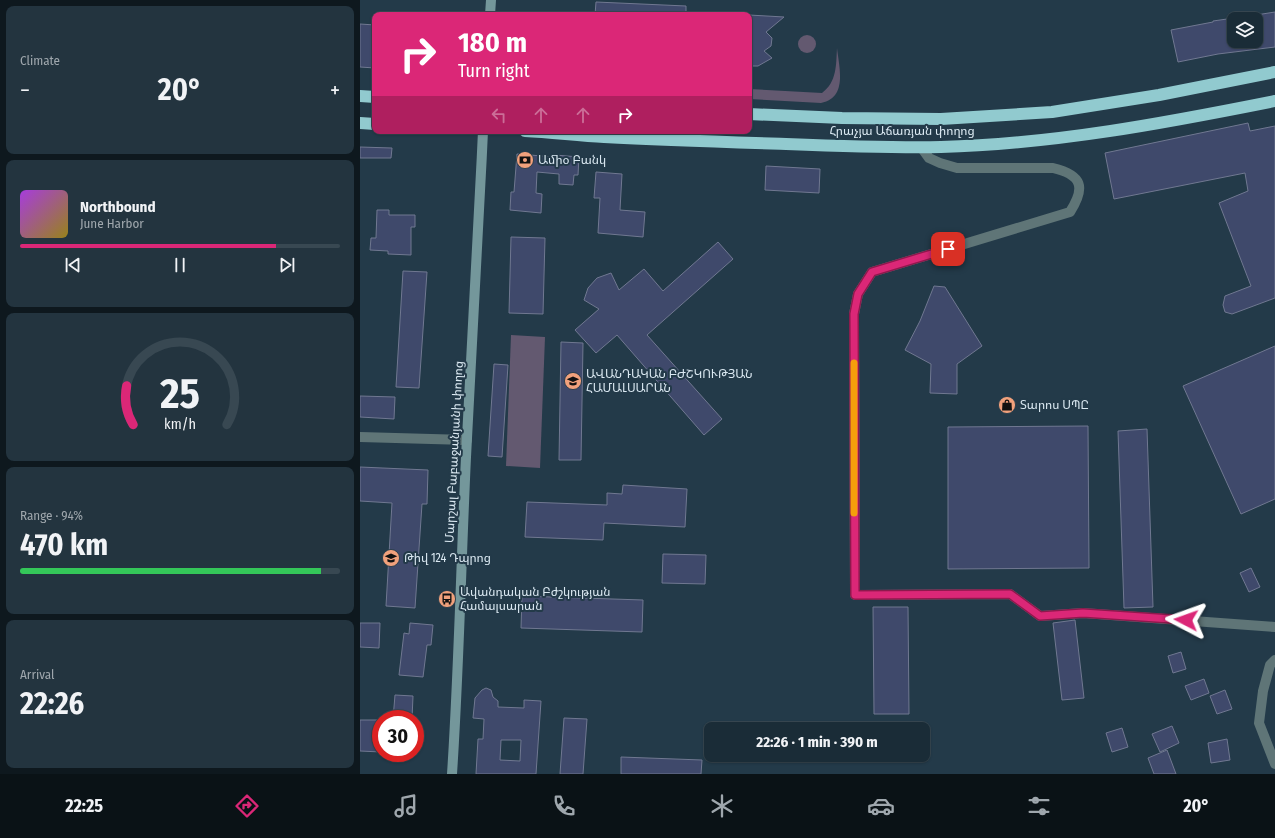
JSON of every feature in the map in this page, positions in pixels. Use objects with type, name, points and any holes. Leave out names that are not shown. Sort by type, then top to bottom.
[{"type":"highway","name":"Հրաչյա Աճառյան փողոց","points":[[752,114],[842,118],[941,119],[1052,112],[1159,95],[1275,72]]},
{"type":"highway","points":[[360,96],[372,97]]},
{"type":"highway","name":"Հրաչյա Աճառյան փողոց","points":[[568,134],[854,147],[942,147],[1050,140],[1168,123],[1275,101]]},
{"type":"highway","points":[[360,123],[372,124]]},
{"type":"main road","points":[[490,12],[491,0]]},
{"type":"main road","name":"Մարշալ Բաբաջանյանի փողոց","points":[[452,774],[483,134]]},
{"type":"street","points":[[921,147],[929,158],[957,168],[1053,168],[1066,171],[1073,175],[1078,182],[1079,192],[1076,202],[1070,212],[872,272],[858,294],[854,314],[855,595],[1010,594],[1040,616],[1083,613],[1275,627]]},
{"type":"street","points":[[360,438],[467,440]]},
{"type":"street","points":[[1275,660],[1270,665],[1263,691],[1259,723],[1275,764]]},
{"type":"shaded area","points":[[807,35],[813,38],[816,44],[813,50],[807,53],[801,50],[798,44],[801,38]]},
{"type":"shaded area","points":[[837,48],[840,81],[835,95],[830,100],[821,103],[752,99],[752,89],[822,93],[831,84],[836,67]]},
{"type":"shaded area","points":[[511,335],[545,337],[540,468],[506,466]]},
{"type":"building","points":[[596,2],[686,6],[686,12],[595,12]]},
{"type":"building","points":[[1275,12],[1275,47],[1218,54],[1178,62],[1171,30],[1227,19],[1227,48],[1263,48],[1263,14]]},
{"type":"building","points":[[752,15],[784,17],[766,32],[772,38],[771,46],[764,51],[772,58],[758,66],[752,66]]},
{"type":"building","points":[[360,24],[372,25],[372,68],[360,67]]},
{"type":"building","points":[[1248,123],[1250,131],[1275,126],[1275,298],[1232,314],[1225,312],[1223,305],[1225,296],[1251,286],[1219,203],[1248,191],[1245,173],[1114,199],[1105,153]]},
{"type":"building","points":[[360,147],[392,148],[391,158],[360,158]]},
{"type":"building","points":[[517,154],[579,157],[578,175],[574,175],[573,185],[559,184],[559,174],[537,172],[536,193],[542,194],[541,213],[510,210],[511,192],[514,192]]},
{"type":"building","points":[[766,166],[820,169],[819,193],[765,190]]},
{"type":"building","points":[[596,172],[622,174],[620,210],[645,212],[643,237],[598,233],[600,198],[594,198]]},
{"type":"building","points":[[377,210],[389,210],[389,215],[415,215],[415,227],[411,227],[411,255],[388,254],[388,251],[370,250],[371,238],[376,238]]},
{"type":"building","points":[[511,237],[545,238],[543,314],[509,313]]},
{"type":"building","points":[[718,242],[733,259],[647,335],[722,419],[704,435],[617,335],[596,353],[575,330],[599,309],[584,300],[588,288],[597,278],[611,273],[619,290],[644,269],[663,291]]},
{"type":"building","points":[[403,271],[427,272],[419,388],[396,387]]},
{"type":"building","points":[[934,286],[945,287],[982,346],[957,364],[957,394],[930,393],[931,364],[905,350],[920,321]]},
{"type":"building","points":[[561,342],[583,343],[581,460],[559,460]]},
{"type":"building","points":[[1275,346],[1275,499],[1241,514],[1183,386]]},
{"type":"building","points":[[494,364],[508,365],[502,457],[488,456]]},
{"type":"building","points":[[360,396],[395,397],[394,419],[360,417]]},
{"type":"building","points":[[1088,426],[1089,568],[948,569],[948,427]]},
{"type":"building","points":[[1147,429],[1153,607],[1124,608],[1118,431]]},
{"type":"building","points":[[360,467],[428,470],[427,504],[422,504],[415,608],[386,606],[392,503],[360,501]]},
{"type":"building","points":[[623,485],[687,489],[685,527],[604,523],[603,540],[525,537],[527,502],[607,505],[607,493],[622,494]]},
{"type":"building","points":[[663,554],[706,555],[705,584],[662,583]]},
{"type":"building","points":[[1251,568],[1260,587],[1249,592],[1240,573]]},
{"type":"building","points":[[522,596],[643,600],[642,632],[521,628]]},
{"type":"building","points":[[873,607],[908,607],[909,714],[874,714]]},
{"type":"building","points":[[1075,620],[1084,698],[1062,700],[1053,623]]},
{"type":"building","points":[[360,623],[380,623],[379,648],[360,647]]},
{"type":"building","points":[[410,623],[433,625],[431,645],[427,645],[423,677],[399,675],[404,633],[409,634]]},
{"type":"building","points":[[1181,652],[1186,669],[1173,673],[1168,656]]},
{"type":"building","points":[[1204,679],[1209,693],[1191,700],[1185,686]]},
{"type":"building","points":[[486,688],[491,690],[493,697],[498,701],[498,707],[524,708],[524,700],[541,701],[536,774],[476,774],[478,739],[483,739],[484,719],[473,718],[475,698],[482,690]],"holes":[[[501,740],[521,740],[520,761],[500,760]]]},
{"type":"building","points":[[1225,690],[1232,709],[1217,714],[1210,696]]},
{"type":"building","points":[[395,695],[413,696],[412,710],[394,710]]},
{"type":"building","points":[[564,718],[587,719],[583,774],[560,774]]},
{"type":"building","points":[[360,720],[372,720],[372,752],[360,751]]},
{"type":"building","points":[[1172,726],[1179,743],[1160,752],[1152,734]]},
{"type":"building","points":[[1122,728],[1128,747],[1112,752],[1106,733]]},
{"type":"building","points":[[1227,739],[1230,760],[1211,763],[1208,743]]},
{"type":"building","points":[[1167,750],[1176,774],[1154,774],[1148,758]]},
{"type":"building","points":[[621,757],[702,760],[701,774],[621,774]]},
{"type":"slow traffic","points":[[854,363],[854,513]]},
{"type":"place","name":"Ամիօ Բանկ","points":[[525,160]]},
{"type":"place","name":"ԱՎԱՆԴԱԿԱՆ ԲԺՇԿՈՒԹՅԱՆ ՀԱՄԱԼՍԱՐԱՆ","points":[[573,381]]},
{"type":"place","name":"Տարոս ՍՊԸ","points":[[1007,405]]},
{"type":"place","name":"Թիվ 124 Դպրոց","points":[[391,558]]},
{"type":"place","name":"Ավանդական Բժշկության Համալսարան","points":[[447,599]]},
{"type":"route","points":[[948,249],[872,272],[858,294],[854,314],[855,595],[1010,594],[1040,616],[1083,613],[1186,620]]}]
